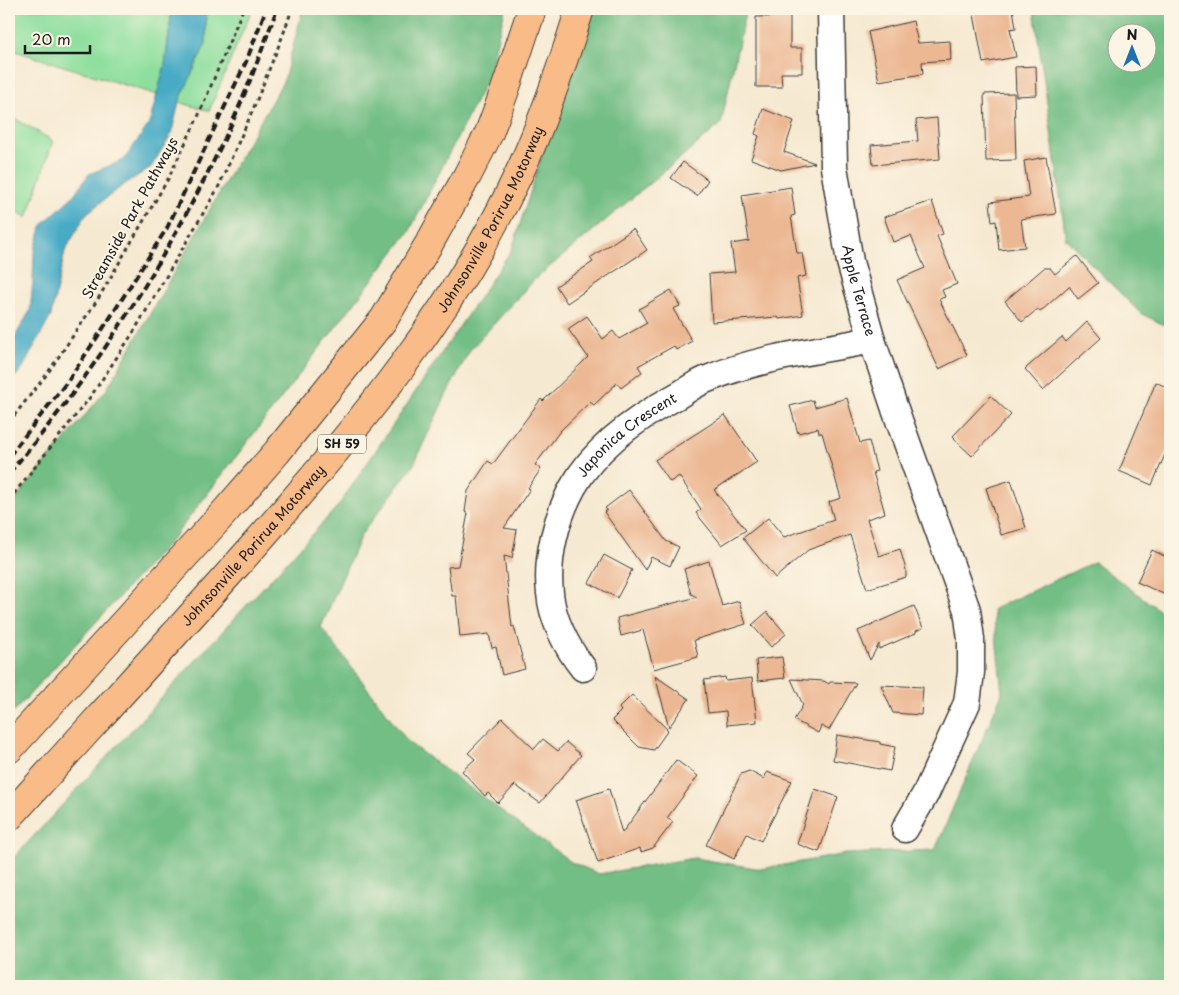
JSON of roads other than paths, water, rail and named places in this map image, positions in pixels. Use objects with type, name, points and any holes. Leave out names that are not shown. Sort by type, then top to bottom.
[{"type":"highway","name":"SH 59","points":[[9,749],[259,473],[384,319],[435,234],[488,133],[505,90],[532,9]]},
{"type":"highway","name":"Johnsonville Porirua Motorway","points":[[9,817],[166,646],[306,487],[391,384],[461,279],[492,226],[520,170],[542,119],[560,73],[580,9]]},
{"type":"street","name":"Apple Terrace","points":[[831,9],[834,167],[850,262],[872,340],[966,610],[972,639],[971,672],[966,703],[926,793],[905,829]]},
{"type":"street","name":"Japonica Crescent","points":[[583,668],[572,653],[559,628],[550,594],[551,553],[559,520],[573,487],[592,462],[616,438],[658,406],[709,378],[754,364],[872,340]]},
{"type":"water","points":[[172,9],[206,9],[206,43],[179,102],[171,135],[151,167],[122,186],[86,214],[65,251],[51,316],[22,369],[9,384],[9,347],[30,311],[34,253],[42,225],[73,196],[89,174],[124,160],[149,124],[165,65]]},
{"type":"railway","points":[[9,456],[67,382],[167,228],[246,62],[266,9]]},
{"type":"railway","points":[[9,473],[70,397],[126,317],[176,233],[229,129],[277,9]]}]
